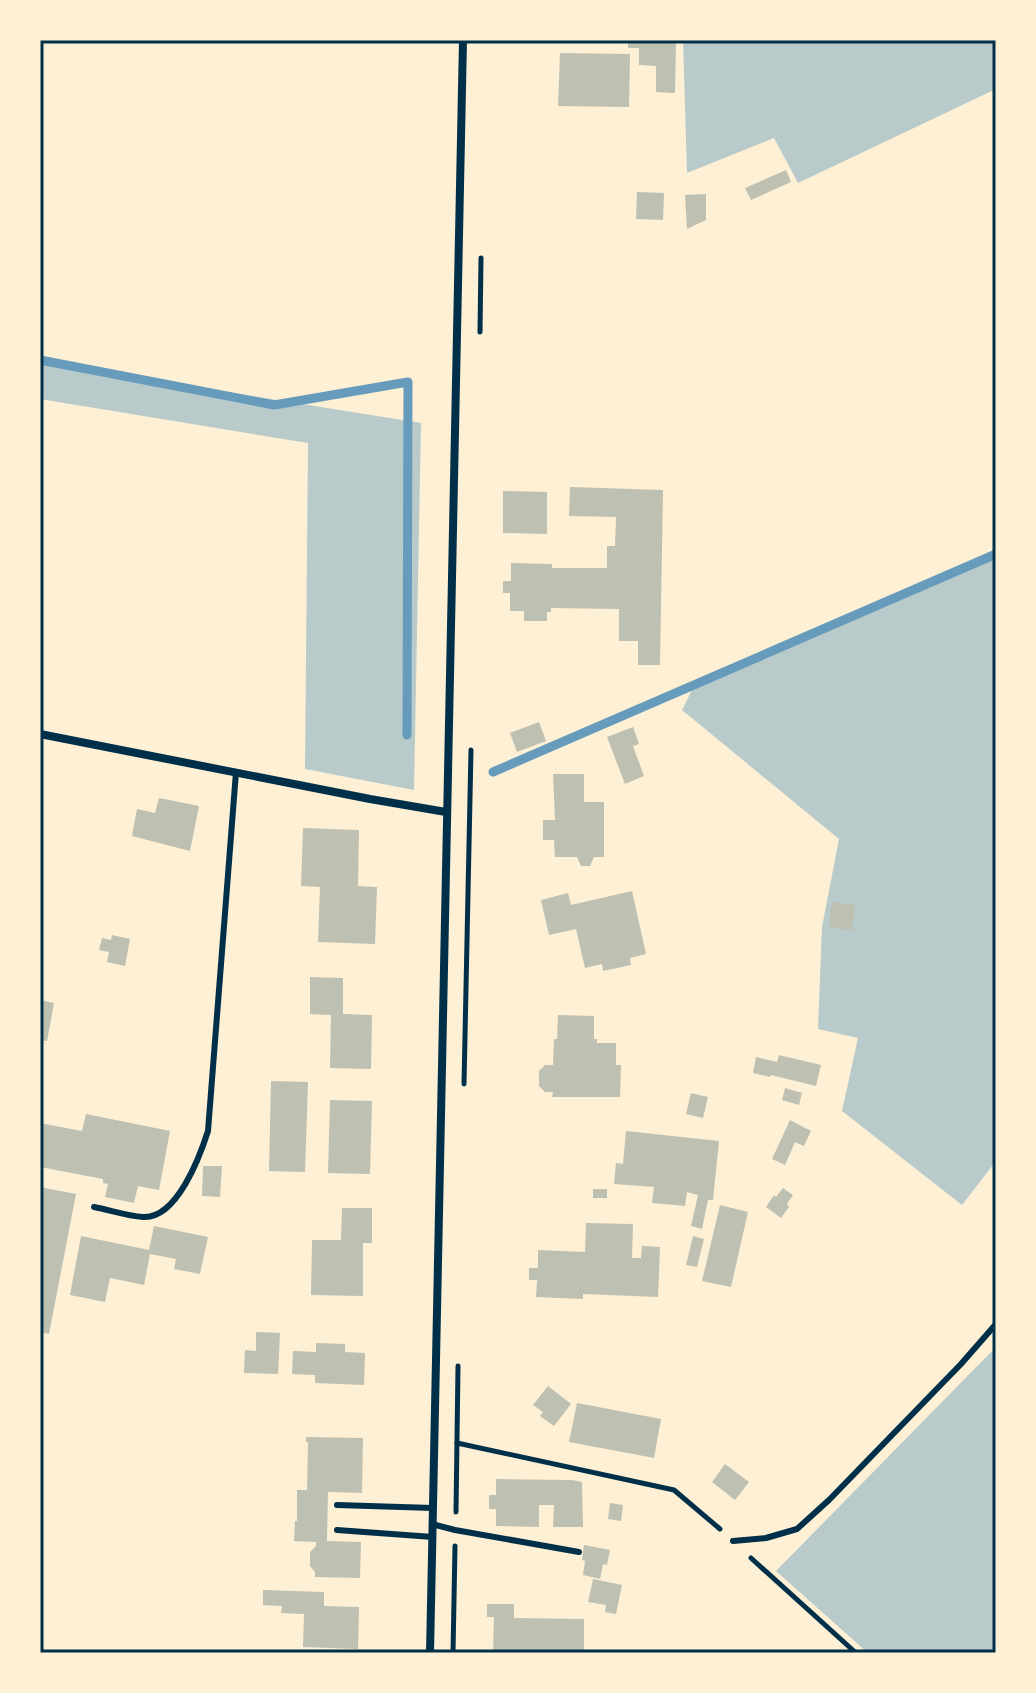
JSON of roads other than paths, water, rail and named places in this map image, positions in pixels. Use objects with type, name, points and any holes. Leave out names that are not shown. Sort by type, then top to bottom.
[{"type":"street","points":[[430,1653],[463,40]]},
{"type":"street","points":[[40,734],[446,812]]},
{"type":"lane","points":[[94,1207],[146,1217],[158,1213],[180,1194],[204,1144],[208,1131],[236,772]]},
{"type":"lane","points":[[733,1541],[766,1538],[797,1529],[829,1500],[996,1324]]},
{"type":"lane","points":[[337,1505],[433,1508]]},
{"type":"lane","points":[[432,1524],[579,1552]]},
{"type":"lane","points":[[337,1530],[433,1537]]},
{"type":"waterway","points":[[40,360],[274,405],[408,382],[407,735]]},
{"type":"waterway","points":[[493,772],[996,554]]}]
